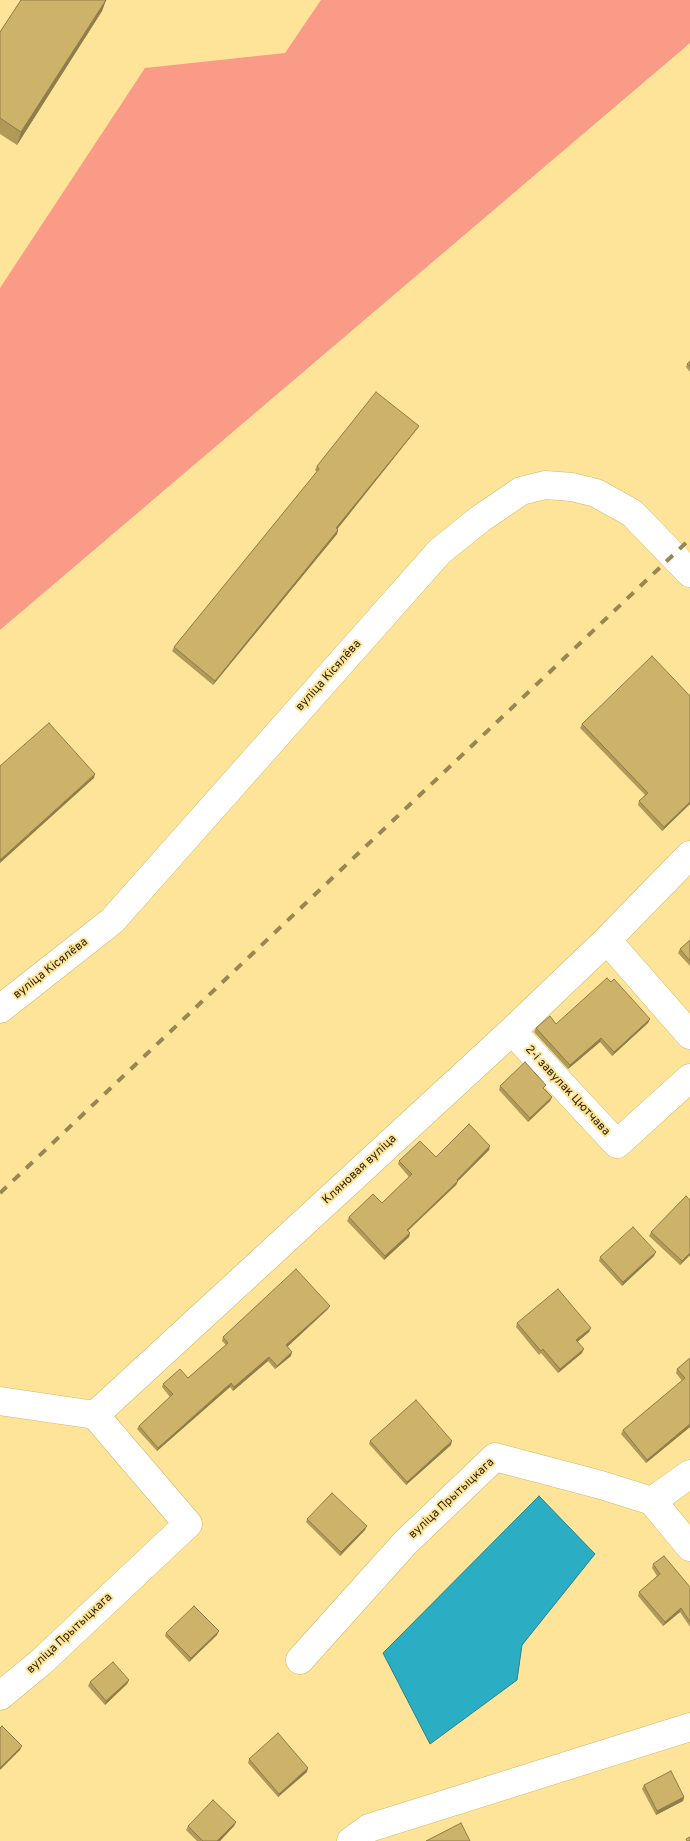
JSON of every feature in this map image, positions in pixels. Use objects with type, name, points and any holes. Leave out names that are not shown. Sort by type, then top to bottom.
[{"type":"street","name":"вуліца Кісялёва","points":[[0,1009],[112,921],[440,550],[480,519],[521,491],[545,485],[572,487],[596,493],[632,513],[690,573]]},
{"type":"street","name":"Кляновая вуліца","points":[[95,1415],[512,1031],[607,940],[690,855]]},
{"type":"street","points":[[607,940],[690,1035]]},
{"type":"street","name":"2-і завулак Цютчава","points":[[512,1031],[617,1144],[690,1078]]},
{"type":"street","points":[[0,1401],[95,1415]]},
{"type":"street","name":"вуліца Прытыцкага","points":[[0,1696],[40,1664],[188,1524],[95,1415]]},
{"type":"street","name":"вуліца Прытыцкага","points":[[300,1660],[405,1543],[495,1457],[601,1485],[652,1501]]},
{"type":"street","points":[[690,1474],[652,1501],[690,1547]]},
{"type":"street","points":[[351,1841],[369,1828],[690,1727]]},
{"type":"shaded area","points":[[321,0],[690,0],[690,43],[0,630],[0,288],[145,68],[285,53]]},
{"type":"water","points":[[539,1496],[595,1554],[522,1645],[517,1680],[430,1744],[383,1653]]},
{"type":"building","points":[[21,0],[106,0],[21,132],[0,118],[0,32]]},
{"type":"building","points":[[376,392],[419,426],[336,528],[338,530],[215,681],[174,647],[319,469],[317,466]]},
{"type":"building","points":[[652,656],[690,696],[690,802],[664,827],[639,801],[648,793],[582,724]]},
{"type":"building","points":[[49,723],[95,774],[0,860],[0,766]]},
{"type":"building","points":[[690,940],[690,961],[680,949]]},
{"type":"building","points":[[607,978],[611,982],[614,979],[650,1019],[614,1052],[601,1038],[570,1065],[536,1028],[550,1016],[556,1024]]},
{"type":"building","points":[[525,1062],[546,1085],[543,1088],[552,1097],[530,1118],[500,1086]]},
{"type":"building","points":[[469,1124],[490,1146],[458,1181],[407,1230],[410,1233],[385,1256],[349,1217],[373,1194],[382,1203],[412,1174],[399,1161],[420,1141],[436,1157]]},
{"type":"building","points":[[686,1196],[690,1200],[690,1253],[682,1261],[651,1232]]},
{"type":"building","points":[[633,1227],[656,1252],[623,1282],[600,1257]]},
{"type":"building","points":[[296,1269],[330,1306],[286,1345],[292,1352],[277,1366],[269,1357],[234,1387],[231,1383],[158,1448],[139,1426],[173,1394],[163,1384],[180,1369],[188,1378],[228,1343],[223,1337]]},
{"type":"building","points":[[558,1289],[591,1328],[576,1340],[584,1349],[560,1369],[543,1349],[541,1351],[517,1323]]},
{"type":"building","points":[[690,1358],[690,1424],[647,1460],[623,1430],[685,1378],[677,1369]]},
{"type":"building","points":[[416,1400],[452,1441],[407,1482],[370,1441]]},
{"type":"building","points":[[332,1493],[367,1526],[341,1552],[307,1519]]},
{"type":"building","points":[[664,1556],[690,1587],[690,1622],[681,1608],[665,1622],[639,1592],[660,1574],[653,1564]]},
{"type":"building","points":[[194,1606],[219,1631],[191,1658],[166,1633]]},
{"type":"building","points":[[113,1662],[129,1680],[106,1701],[90,1682]]},
{"type":"building","points":[[2,1726],[22,1746],[0,1768],[0,1728]]},
{"type":"building","points":[[278,1733],[308,1768],[279,1794],[249,1759]]},
{"type":"building","points":[[671,1771],[684,1797],[657,1811],[644,1785]]},
{"type":"building","points":[[213,1800],[236,1822],[217,1841],[203,1841],[188,1826]]},
{"type":"building","points":[[461,1823],[470,1841],[426,1841]]},
{"type":"railway","points":[[0,1193],[690,539]]}]
